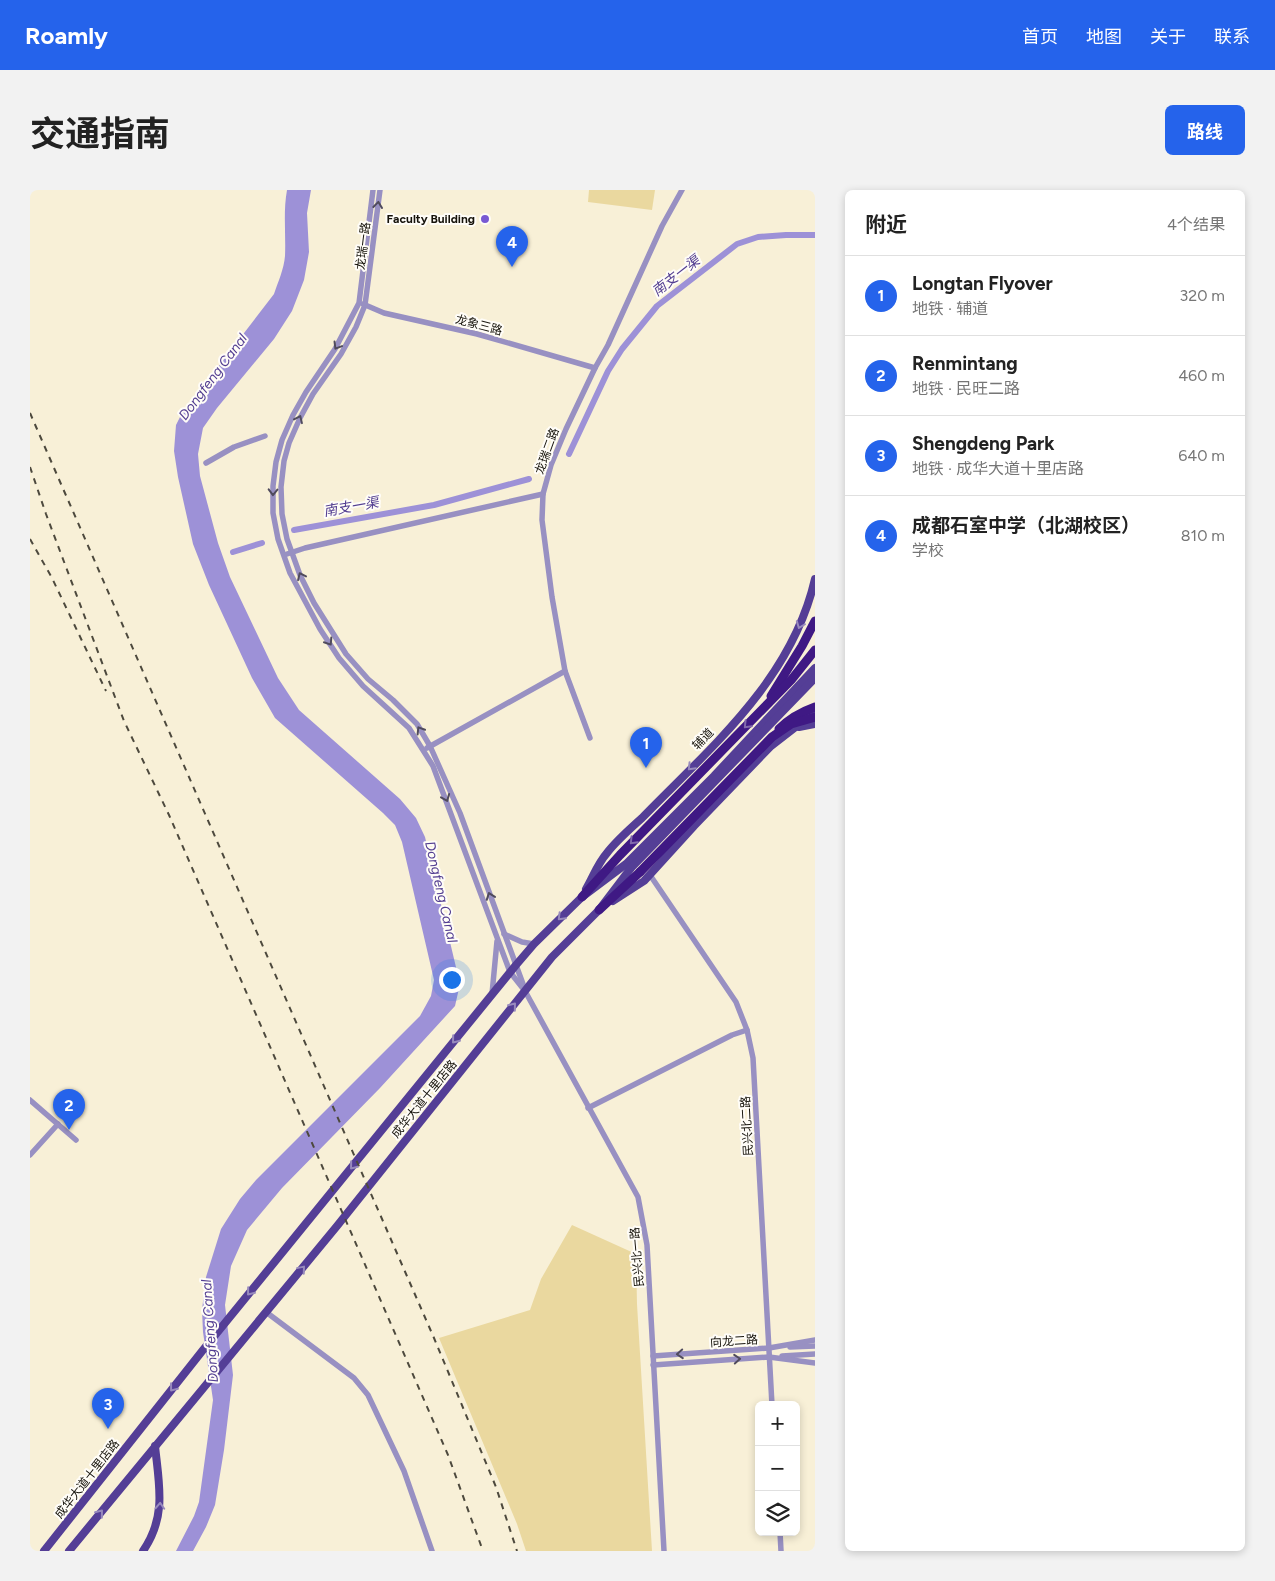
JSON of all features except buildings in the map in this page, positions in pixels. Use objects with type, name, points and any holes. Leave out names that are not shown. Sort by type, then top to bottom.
[{"type":"highway","points":[[762,709],[802,646],[815,621]]},
{"type":"highway","points":[[582,897],[620,855],[792,679],[815,650]]},
{"type":"highway","points":[[598,910],[632,868],[787,721],[803,711],[815,707]]},
{"type":"highway","points":[[772,737],[791,724],[815,717]]},
{"type":"main road","name":"辅道","points":[[582,897],[606,853],[734,724],[774,674],[798,633],[813,595],[815,579]]},
{"type":"main road","points":[[632,868],[714,776],[815,668]]},
{"type":"main road","points":[[632,868],[815,678]]},
{"type":"main road","points":[[797,728],[815,712]]},
{"type":"main road","points":[[797,728],[815,724]]},
{"type":"main road","name":"成华大道十里店路","points":[[155,1446],[343,1219],[552,957],[598,910],[644,881],[770,746],[779,738],[797,728]]},
{"type":"main road","name":"成华大道十里店路","points":[[44,1551],[204,1350],[534,944],[582,897],[632,868]]},
{"type":"main road","points":[[69,1551],[155,1446]]},
{"type":"main road","points":[[143,1551],[152,1536],[160,1512],[155,1446]]},
{"type":"street","name":"龙瑞一路","points":[[362,304],[373,190]]},
{"type":"street","name":"龙瑞一路","points":[[362,304],[380,190]]},
{"type":"street","name":"龙瑞二路","points":[[590,738],[566,672],[551,587],[542,520],[543,494],[551,466],[566,429],[608,345],[662,226],[682,190]]},
{"type":"street","name":"龙象三路","points":[[362,304],[384,313],[477,334],[595,368]]},
{"type":"street","points":[[362,304],[356,327],[341,354],[312,394],[286,452],[281,487],[282,514],[291,552],[314,603],[346,654],[368,679],[393,700],[416,724],[430,746],[460,813],[500,935],[510,972],[525,991]]},
{"type":"street","points":[[362,304],[306,392],[282,440],[276,462],[273,486],[273,513],[283,555],[302,597],[339,658],[363,686],[409,728],[433,766],[500,935],[516,965],[525,991]]},
{"type":"street","points":[[206,463],[234,447],[265,436]]},
{"type":"street","points":[[283,555],[314,546],[543,494]]},
{"type":"street","points":[[424,750],[566,672]]},
{"type":"street","name":"民兴北二路","points":[[650,875],[736,1002],[747,1030],[754,1058],[772,1401]]},
{"type":"street","points":[[500,935],[534,944]]},
{"type":"street","points":[[492,994],[500,935]]},
{"type":"street","name":"民兴北一路","points":[[525,991],[638,1197],[647,1245],[664,1551]]},
{"type":"street","points":[[588,1108],[732,1035],[747,1030]]},
{"type":"street","points":[[30,1100],[76,1140]]},
{"type":"street","points":[[30,1155],[58,1124]]},
{"type":"street","points":[[266,1312],[354,1378],[368,1395],[404,1470],[432,1551]]},
{"type":"street","name":"向龙二路","points":[[653,1356],[769,1348],[815,1340]]},
{"type":"street","points":[[769,1348],[815,1346]]},
{"type":"street","points":[[770,1357],[815,1354]]},
{"type":"street","name":"向龙二路","points":[[653,1365],[770,1357],[815,1363]]},
{"type":"street","points":[[780,1536],[781,1551]]},
{"type":"shaded area","points":[[589,190],[655,190],[652,210],[588,202]]},
{"type":"shaded area","points":[[572,1225],[636,1254],[637,1304],[652,1551],[526,1551],[517,1524],[439,1338],[530,1310],[541,1279]]},
{"type":"water","name":"Dongfeng Canal","points":[[287,190],[311,190],[307,213],[309,252],[304,280],[292,311],[274,339],[217,408],[203,428],[198,454],[200,476],[218,543],[230,577],[278,678],[299,710],[400,799],[416,818],[425,837],[460,984],[455,1006],[380,1088],[282,1188],[247,1230],[231,1266],[225,1305],[233,1375],[215,1505],[193,1551],[176,1551],[199,1502],[213,1400],[203,1332],[202,1310],[206,1277],[221,1229],[240,1199],[256,1180],[420,1016],[431,996],[434,980],[402,842],[395,825],[275,718],[252,678],[209,585],[193,544],[178,477],[174,451],[176,425],[181,415],[274,294],[284,261]]},
{"type":"waterway","name":"南支一渠","points":[[569,454],[608,371],[622,349],[657,306],[737,244],[758,237],[815,235]]},
{"type":"waterway","name":"南支一渠","points":[[294,530],[434,505],[529,479]]},
{"type":"waterway","name":"南支一渠","points":[[233,552],[262,543]]},
{"type":"railway","points":[[30,413],[434,1338],[496,1487],[517,1551]]},
{"type":"railway","points":[[30,467],[124,721],[169,815],[448,1455],[483,1551]]},
{"type":"railway","points":[[30,539],[52,578],[106,691]]},
{"type":"place","name":"Faculty Building","points":[[485,219]]},
{"type":"place","name":"成都石室中学（北湖校区）","points":[[512,267]]},
{"type":"place","name":"Longtan Flyover","points":[[646,768]]},
{"type":"place","name":"Renmintang","points":[[69,1130]]},
{"type":"place","name":"Shengdeng Park","points":[[108,1429]]}]
